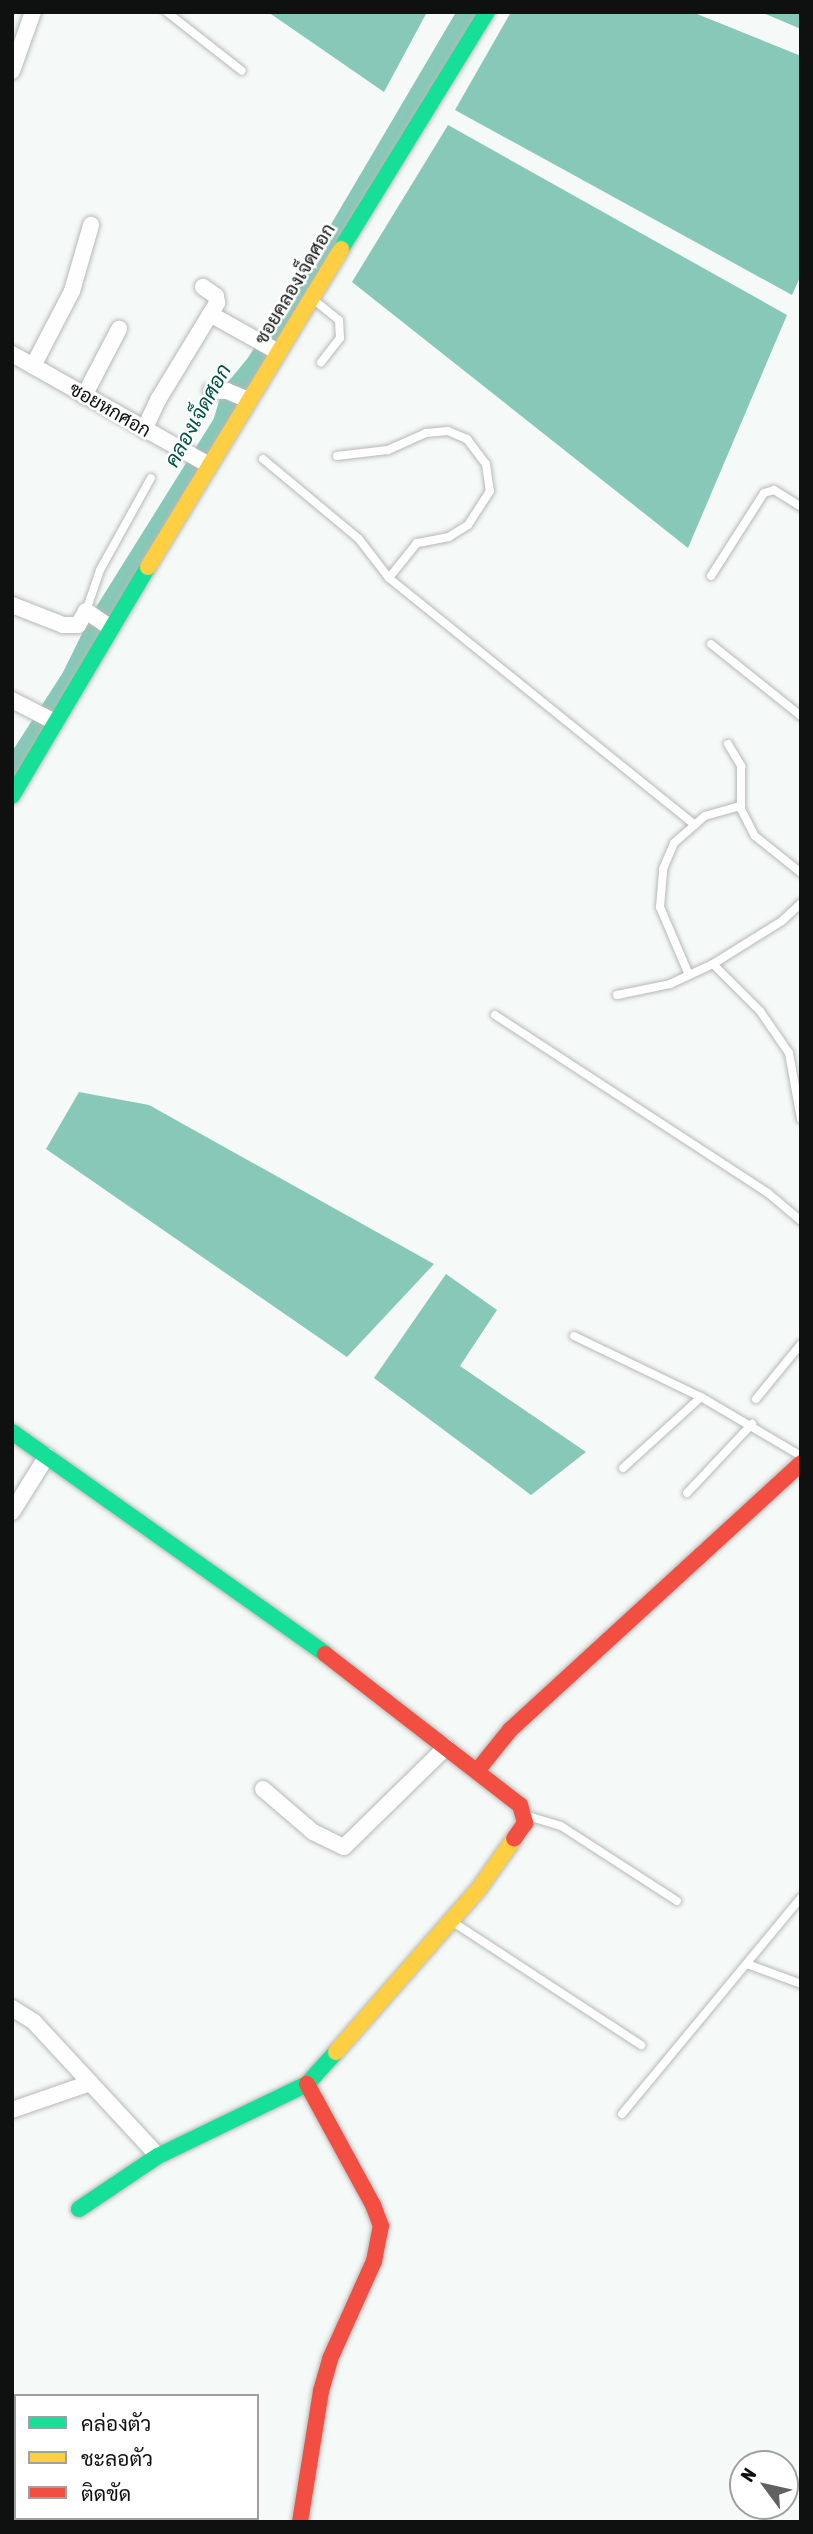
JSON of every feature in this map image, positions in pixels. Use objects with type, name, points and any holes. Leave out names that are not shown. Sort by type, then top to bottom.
[{"type":"street","points":[[12,71],[33,12]]},
{"type":"street","name":"ซอยคลองเจ็ดศอก","points":[[12,796],[109,626],[209,465],[231,395],[267,346],[310,298],[487,12]]},
{"type":"street","points":[[37,360],[72,291],[91,225]]},
{"type":"street","points":[[147,424],[158,400],[217,303],[216,296],[203,287]]},
{"type":"street","points":[[210,314],[267,346]]},
{"type":"street","points":[[88,390],[119,329]]},
{"type":"street","name":"ซอยหกศอก","points":[[12,354],[37,360],[147,424],[209,465]]},
{"type":"street","points":[[12,605],[63,625],[78,625],[88,613],[109,626]]},
{"type":"street","points":[[12,700],[55,722]]},
{"type":"street","points":[[12,1432],[358,1677],[520,1805],[526,1815],[525,1823],[478,1890],[307,2084],[159,2156],[79,2209]]},
{"type":"street","points":[[12,1512],[47,1456]]},
{"type":"street","points":[[477,1770],[510,1730],[801,1463]]},
{"type":"street","points":[[263,1789],[313,1832],[344,1847],[446,1747]]},
{"type":"street","points":[[12,2008],[34,2022],[159,2156]]},
{"type":"street","points":[[12,2110],[90,2083]]},
{"type":"street","points":[[300,2522],[309,2452],[321,2391],[330,2359],[374,2261],[381,2226],[373,2205],[307,2084]]},
{"type":"lane","points":[[167,12],[242,71]]},
{"type":"lane","points":[[310,298],[339,320],[340,338],[321,362]]},
{"type":"lane","points":[[337,456],[388,450],[426,433],[448,431],[467,439],[486,464],[490,491],[468,525],[449,537],[416,543],[388,578]]},
{"type":"lane","points":[[263,459],[359,539],[388,578],[695,825]]},
{"type":"lane","points":[[88,613],[100,570],[151,478]]},
{"type":"lane","points":[[711,576],[764,494],[774,489],[801,507]]},
{"type":"lane","points":[[711,645],[801,716]]},
{"type":"lane","points":[[728,744],[741,766],[741,806],[755,836],[801,873]]},
{"type":"lane","points":[[689,975],[660,907],[663,869],[674,843],[705,816],[741,806]]},
{"type":"lane","points":[[617,995],[670,984],[713,964],[782,921],[801,903]]},
{"type":"lane","points":[[713,964],[760,1011],[789,1053],[801,1119]]},
{"type":"lane","points":[[495,1015],[768,1193],[801,1221]]},
{"type":"lane","points":[[574,1336],[701,1397],[752,1424],[801,1456]]},
{"type":"lane","points":[[757,1399],[801,1344]]},
{"type":"lane","points":[[623,1468],[701,1397]]},
{"type":"lane","points":[[687,1493],[752,1424]]},
{"type":"lane","points":[[526,1815],[561,1826],[677,1901]]},
{"type":"lane","points":[[622,2114],[801,1898]]},
{"type":"lane","points":[[450,1920],[641,2045]]},
{"type":"lane","points":[[747,1964],[801,1984]]},
{"type":"shaded area","points":[[268,12],[427,12],[384,92]]},
{"type":"shaded area","points":[[511,12],[692,12],[801,56],[801,275],[792,295],[455,110]]},
{"type":"shaded area","points":[[761,12],[801,12],[801,29]]},
{"type":"shaded area","points":[[448,125],[787,315],[688,548],[352,282]]},
{"type":"shaded area","points":[[79,1092],[149,1105],[434,1264],[347,1357],[46,1149]]},
{"type":"shaded area","points":[[446,1274],[497,1310],[460,1366],[586,1452],[531,1495],[374,1378]]},
{"type":"waterway","name":"คลองเจ็ดศอก","points":[[12,768],[71,676],[99,619],[222,422],[231,392],[253,366],[299,296],[466,12]]},
{"type":"traffic: fast","points":[[341,249],[487,12]]},
{"type":"traffic: fast","points":[[12,796],[148,567]]},
{"type":"traffic: fast","points":[[12,1432],[325,1654]]},
{"type":"traffic: fast","points":[[79,2209],[158,2156],[307,2084],[336,2052]]},
{"type":"traffic: slow","points":[[148,567],[341,249]]},
{"type":"traffic: slow","points":[[336,2052],[478,1890],[514,1839]]},
{"type":"traffic: jam","points":[[477,1771],[510,1730],[801,1463]]},
{"type":"traffic: jam","points":[[325,1654],[520,1805],[525,1823],[514,1839]]},
{"type":"traffic: jam","points":[[300,2522],[321,2391],[330,2359],[374,2261],[381,2226],[373,2205],[307,2084]]}]
